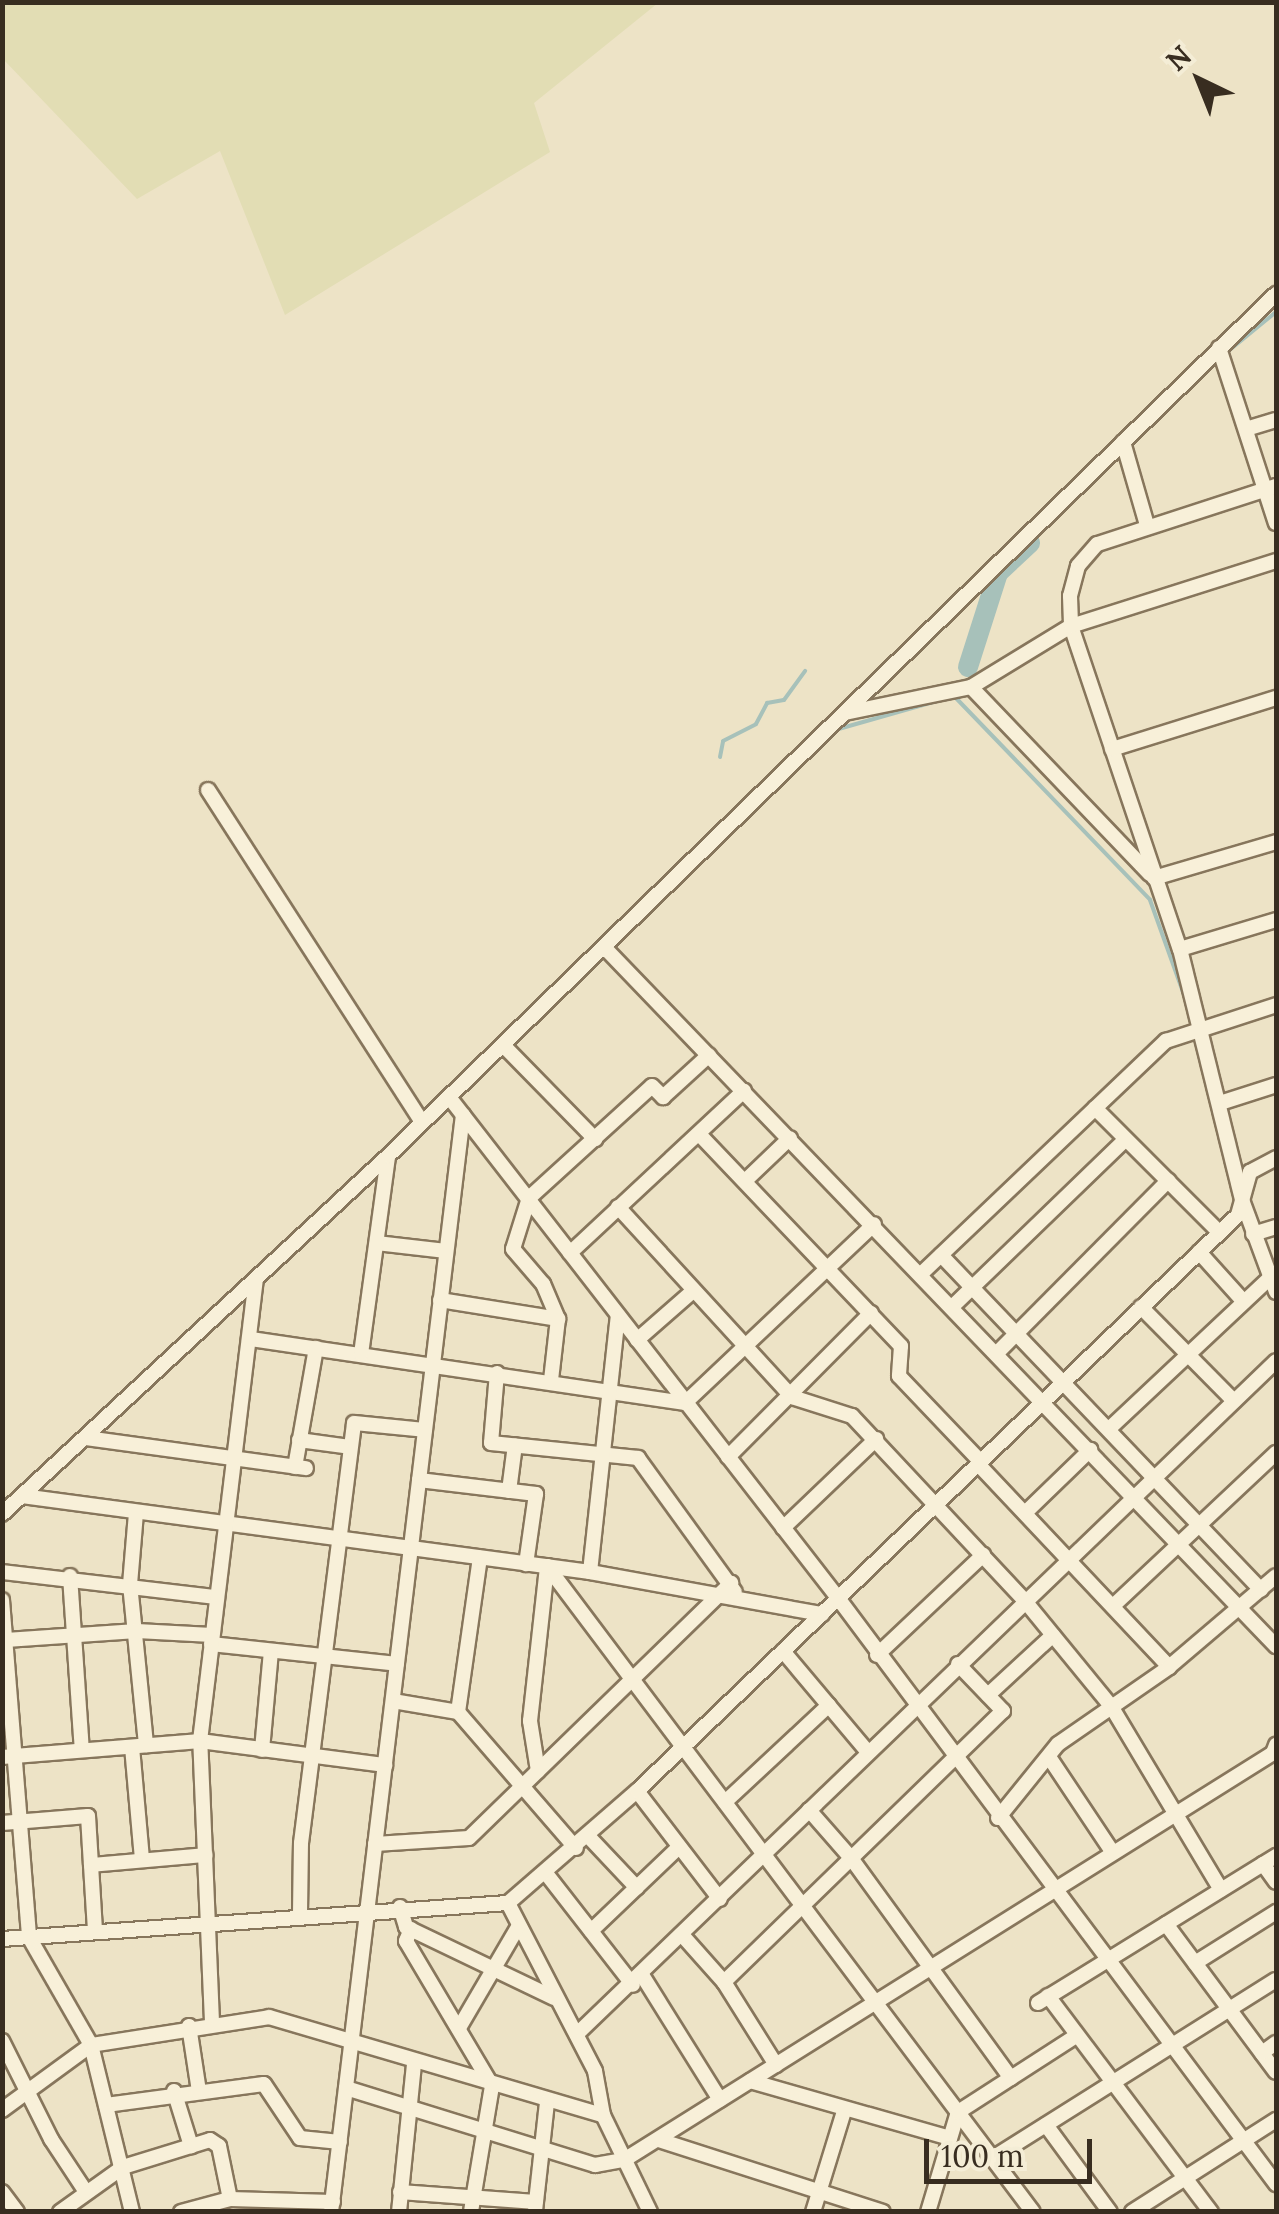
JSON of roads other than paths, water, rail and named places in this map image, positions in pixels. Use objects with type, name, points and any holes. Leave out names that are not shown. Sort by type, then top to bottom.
[{"type":"street","points":[[2,1514],[388,1156],[1276,294]]},
{"type":"street","points":[[1219,348],[1270,488],[1276,523]]},
{"type":"street","points":[[1246,429],[1276,420]]},
{"type":"street","points":[[1123,442],[1147,526]]},
{"type":"street","points":[[1112,1427],[1244,1302],[1274,1284],[1242,1200],[1180,949],[1071,626],[1078,566],[1097,544],[1270,488]]},
{"type":"street","points":[[844,714],[970,687],[1071,626],[1276,562]]},
{"type":"street","points":[[970,687],[1154,878]]},
{"type":"street","points":[[1112,749],[1276,698]]},
{"type":"street","points":[[208,790],[422,1122]]},
{"type":"street","points":[[1154,878],[1276,842]]},
{"type":"street","points":[[1180,949],[1276,920]]},
{"type":"street","points":[[604,947],[922,1273],[1276,1646]]},
{"type":"street","points":[[922,1273],[1166,1041],[1276,1005]]},
{"type":"street","points":[[503,1044],[594,1139]]},
{"type":"street","points":[[551,1380],[558,1319],[543,1284],[514,1249],[529,1198],[652,1086],[662,1098],[709,1055]]},
{"type":"street","points":[[1220,1102],[1276,1085]]},
{"type":"street","points":[[570,1253],[744,1091]]},
{"type":"street","points":[[449,1097],[838,1598],[998,1818],[1276,2184]]},
{"type":"street","points":[[1095,1108],[1220,1232]]},
{"type":"street","points":[[181,2212],[230,2199],[332,2207],[463,1114]]},
{"type":"street","points":[[699,1134],[901,1346],[898,1376],[1169,1667]]},
{"type":"street","points":[[745,1181],[790,1138]]},
{"type":"street","points":[[953,1306],[1126,1139]]},
{"type":"street","points":[[361,1354],[388,1156]]},
{"type":"street","points":[[2,1939],[368,1908],[508,1902],[576,1848],[637,1791],[1220,1232],[1242,1200],[1250,1172],[1276,1158]]},
{"type":"street","points":[[997,1353],[1168,1181]]},
{"type":"street","points":[[618,1207],[792,1396],[852,1416],[1025,1601],[1112,1706],[1221,1890]]},
{"type":"street","points":[[685,1403],[874,1224]]},
{"type":"street","points":[[1254,1234],[1276,1227]]},
{"type":"street","points":[[377,1243],[446,1250]]},
{"type":"street","points":[[1199,1252],[1244,1302]]},
{"type":"street","points":[[941,1254],[1112,1427],[1261,1590]]},
{"type":"street","points":[[212,2022],[200,1741],[256,1281]]},
{"type":"street","points":[[637,1340],[693,1291]]},
{"type":"street","points":[[440,1300],[558,1319]]},
{"type":"street","points":[[1141,1307],[1234,1401]]},
{"type":"street","points":[[728,1457],[871,1313]]},
{"type":"street","points":[[590,1572],[618,1316]]},
{"type":"street","points":[[250,1339],[612,1388],[685,1403]]},
{"type":"street","points":[[86,1438],[301,1467],[299,1440],[316,1348]]},
{"type":"street","points":[[577,2034],[683,1936],[867,1750],[1276,1361]]},
{"type":"street","points":[[497,1372],[491,1443],[638,1458],[733,1588],[822,1614]]},
{"type":"street","points":[[300,1913],[312,1756],[354,1423],[425,1430]]},
{"type":"street","points":[[783,1528],[876,1438]]},
{"type":"street","points":[[299,1440],[350,1447]]},
{"type":"street","points":[[509,1491],[515,1445]]},
{"type":"street","points":[[1025,1513],[1090,1450]]},
{"type":"street","points":[[1112,1606],[1276,1453]]},
{"type":"street","points":[[419,1480],[536,1494],[526,1564]]},
{"type":"street","points":[[22,1496],[590,1572],[718,1595]]},
{"type":"street","points":[[136,1513],[130,1584],[136,1631],[142,1859]]},
{"type":"street","points":[[877,1655],[983,1555]]},
{"type":"street","points":[[458,1712],[480,1558]]},
{"type":"street","points":[[547,1566],[1034,2212]]},
{"type":"street","points":[[538,1771],[530,1721],[547,1566]]},
{"type":"street","points":[[2,1572],[70,1576],[216,1597]]},
{"type":"street","points":[[70,1576],[82,1750]]},
{"type":"street","points":[[998,1818],[1049,1757],[1169,1667],[1276,1576]]},
{"type":"street","points":[[376,1844],[469,1838],[718,1595],[733,1588]]},
{"type":"street","points":[[2,1600],[9,1757],[20,1822],[29,1937],[91,2045],[132,2212]]},
{"type":"street","points":[[6,1640],[136,1631],[397,1664]]},
{"type":"street","points":[[988,1695],[1053,1635]]},
{"type":"street","points":[[262,1750],[271,1651]]},
{"type":"street","points":[[784,1651],[867,1750]]},
{"type":"street","points":[[724,1982],[1003,1711],[958,1664]]},
{"type":"street","points":[[392,1702],[458,1712],[576,1848]]},
{"type":"street","points":[[725,1802],[829,1705]]},
{"type":"street","points":[[9,1757],[200,1741],[385,1765]]},
{"type":"street","points":[[346,2088],[595,2165],[624,2160],[1276,1752]]},
{"type":"street","points":[[1049,1757],[1113,1854]]},
{"type":"street","points":[[637,1791],[720,1899]]},
{"type":"street","points":[[809,1810],[851,1858],[1011,2078]]},
{"type":"street","points":[[2,1824],[88,1816],[95,1930]]},
{"type":"street","points":[[588,1836],[637,1888]]},
{"type":"street","points":[[591,1931],[679,1847]]},
{"type":"street","points":[[91,1865],[206,1854]]},
{"type":"street","points":[[1211,2212],[1076,2036],[1043,2000],[1276,1856]]},
{"type":"street","points":[[1263,1864],[1276,1882]]},
{"type":"street","points":[[545,1872],[591,1931],[638,1980],[720,2100]]},
{"type":"street","points":[[508,1902],[601,2086],[603,2115],[650,2212]]},
{"type":"street","points":[[400,1907],[401,1921],[411,1929],[555,1998]]},
{"type":"street","points":[[1195,1964],[1276,1912]]},
{"type":"street","points":[[1166,1924],[1276,2072]]},
{"type":"street","points":[[459,2028],[518,1927]]},
{"type":"street","points":[[411,1929],[406,1941],[492,2086],[472,2204]]},
{"type":"street","points":[[683,1936],[724,1982],[776,2065]]},
{"type":"street","points":[[993,2158],[1276,1980]]},
{"type":"street","points":[[2,2110],[91,2045],[212,2022],[269,2017],[351,2046],[603,2115]]},
{"type":"street","points":[[189,2026],[199,2091]]},
{"type":"street","points":[[928,2212],[958,2112],[1076,2036]]},
{"type":"street","points":[[2,2040],[26,2090],[86,2192]]},
{"type":"street","points":[[1262,2052],[1276,2043]]},
{"type":"street","points":[[399,2212],[414,2064]]},
{"type":"street","points":[[750,2081],[844,2111],[950,2138]]},
{"type":"street","points":[[106,2104],[174,2092],[264,2084],[300,2138],[340,2142]]},
{"type":"street","points":[[174,2092],[192,2146]]},
{"type":"street","points":[[400,2192],[472,2204],[536,2207],[547,2102]]},
{"type":"street","points":[[813,2212],[844,2111]]},
{"type":"street","points":[[1132,2212],[1276,2120]]},
{"type":"street","points":[[1046,2125],[1110,2212]]},
{"type":"street","points":[[659,2140],[883,2212]]},
{"type":"street","points":[[60,2212],[123,2167],[192,2146],[217,2143],[230,2199]]},
{"type":"street","points":[[2,2192],[17,2212]]},
{"type":"waterway","points":[[1226,353],[1276,312]]},
{"type":"waterway","points":[[1030,543],[1104,471]]},
{"type":"waterway","points":[[968,667],[998,573],[1030,543]]},
{"type":"waterway","points":[[720,757],[723,741],[756,724],[767,703],[784,700],[805,671]]},
{"type":"waterway","points":[[835,730],[954,696],[1150,900],[1185,998]]}]
